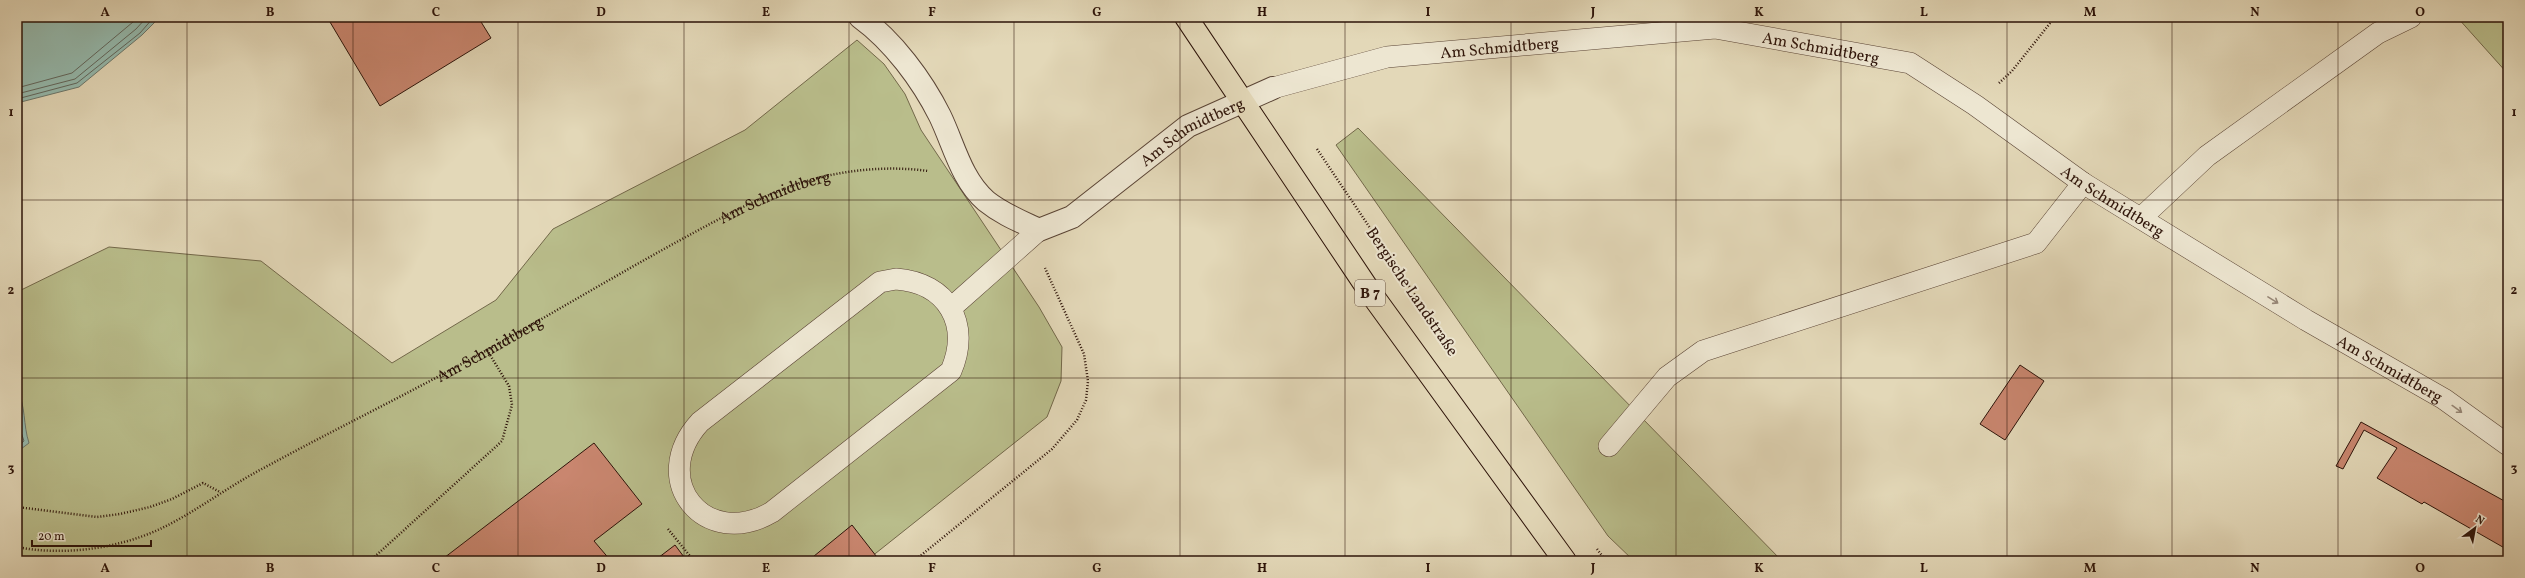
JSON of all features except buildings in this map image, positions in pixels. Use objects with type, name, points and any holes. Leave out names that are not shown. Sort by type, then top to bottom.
[{"type":"main road","name":"B 7","points":[[1186,17],[1370,292],[1565,561]]},
{"type":"street","points":[[860,17],[899,56],[917,79],[940,115],[967,180],[985,200],[1004,214],[1039,230]]},
{"type":"street","name":"Am Schmidtberg","points":[[1039,230],[1072,217],[1188,126],[1273,88]]},
{"type":"lane","points":[[2141,218],[2207,156],[2378,33],[2411,17]]},
{"type":"lane","name":"Am Schmidtberg","points":[[1273,88],[1387,57],[1715,28],[1910,63],[1975,105],[2083,183],[2240,280],[2444,399],[2508,445]]},
{"type":"lane","points":[[1609,446],[1667,377],[1703,351],[2036,243],[2083,183]]},
{"type":"lane","points":[[951,308],[1039,230]]},
{"type":"lane","points":[[896,279],[912,280],[927,286],[940,296],[951,308],[957,323],[960,340],[957,356],[951,371],[772,512],[759,520],[744,524],[729,524],[714,521],[690,502],[681,486],[678,469],[681,451],[688,435],[700,422],[880,282],[896,279]]},
{"type":"path","points":[[1975,105],[2012,71],[2055,17]]},
{"type":"path","name":"Bergische Landstraße","points":[[1313,145],[1420,302]]},
{"type":"path","name":"Am Schmidtberg","points":[[17,547],[48,552],[74,551],[122,542],[160,529],[220,492],[487,350],[597,286],[716,221],[772,195],[816,178],[851,172],[892,168],[925,170],[967,180]]},
{"type":"path","points":[[914,561],[1052,449],[1077,420],[1086,400],[1088,381],[1084,354],[1042,263],[1039,230]]},
{"type":"path","points":[[370,561],[502,441],[512,405],[508,386],[487,350]]},
{"type":"path","points":[[17,507],[97,517],[150,507],[203,483],[220,492]]},
{"type":"path","points":[[1592,543],[1606,561]]},
{"type":"green space","points":[[2457,17],[2508,17],[2508,74]]},
{"type":"green space","points":[[857,40],[884,64],[905,94],[921,130],[1039,307],[1062,347],[1061,381],[1047,417],[866,561],[17,561],[17,292],[109,247],[261,261],[392,363],[496,300],[553,229],[745,130]]},
{"type":"green space","points":[[1358,128],[1782,561],[1634,561],[1608,536],[1336,145]]},
{"type":"water","points":[[17,17],[160,17],[142,35],[79,87],[17,103]]},
{"type":"water","points":[[17,389],[22,402],[29,443],[17,452]]}]
